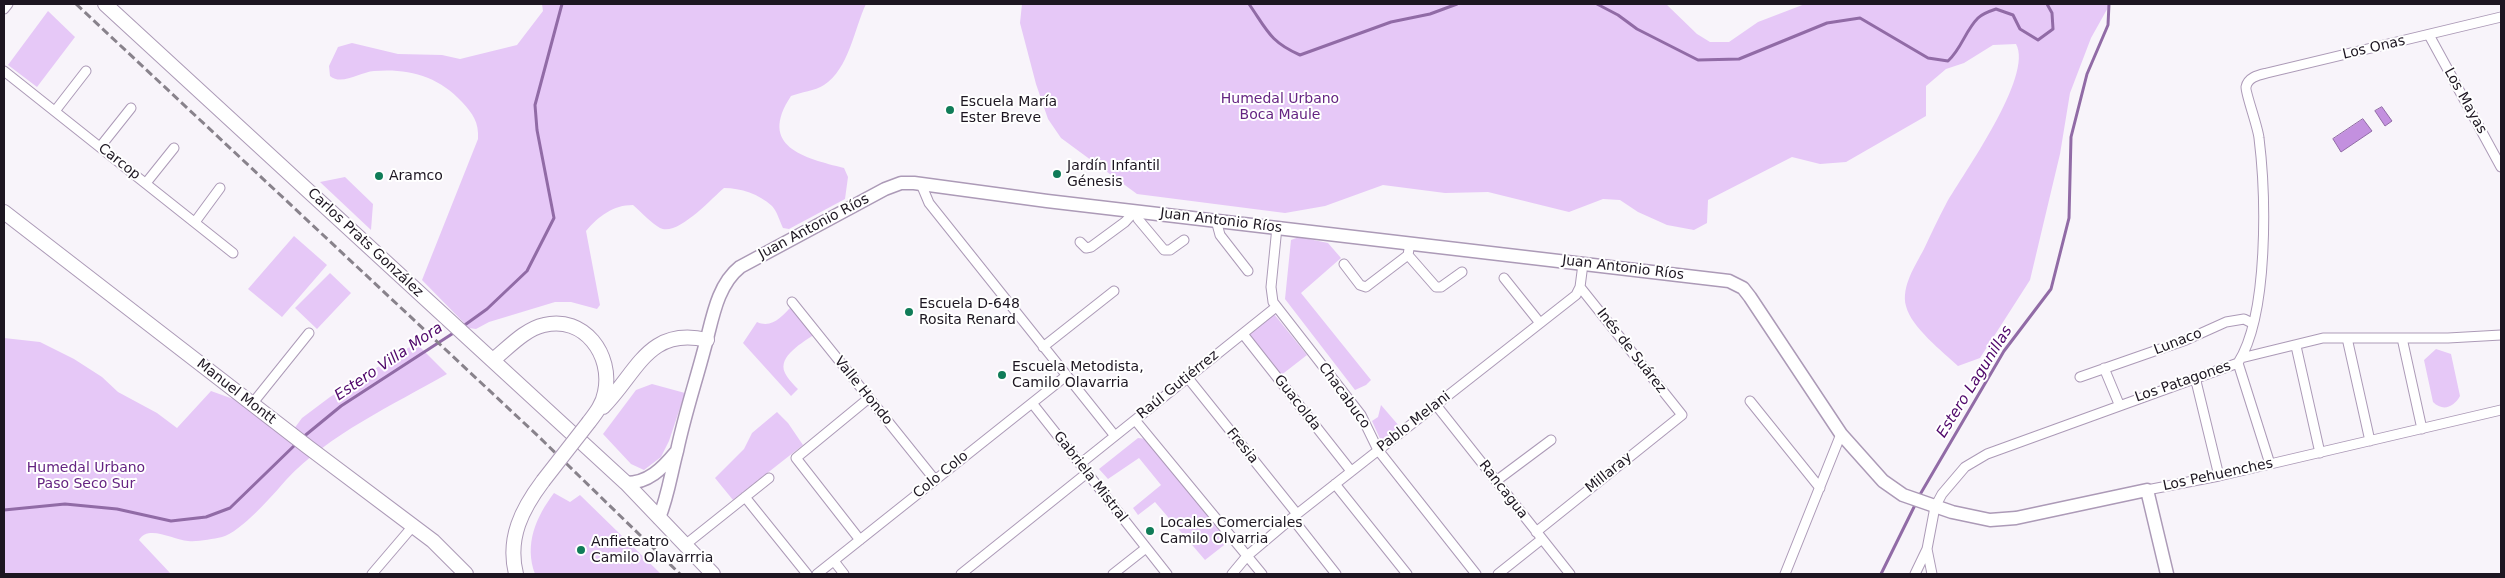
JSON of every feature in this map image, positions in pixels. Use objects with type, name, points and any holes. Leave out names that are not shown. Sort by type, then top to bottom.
[{"type":"main road","name":"Carlos Prats González","points":[[105,4],[626,483]]},
{"type":"main road","name":"Manuel Montt","points":[[4,212],[287,431],[441,547],[466,574]]},
{"type":"main road","points":[[493,360],[531,330],[542,325],[558,324],[580,330],[598,346],[606,369],[605,393],[592,418]]},
{"type":"main road","points":[[516,574],[513,548],[516,527],[523,509],[592,418],[657,344],[670,338],[683,337],[707,340]]},
{"type":"main road","points":[[626,483],[713,574]]},
{"type":"street","points":[[4,9],[8,4]]},
{"type":"street","name":"Los Onas","points":[[2248,82],[2254,77],[2266,73],[2501,17]]},
{"type":"street","name":"Los Mayas","points":[[2429,35],[2501,167]]},
{"type":"street","name":"Carcop","points":[[4,71],[233,252]]},
{"type":"street","points":[[55,111],[86,71]]},
{"type":"street","name":"Los Patagones","points":[[1935,507],[1959,473],[1979,457],[2239,360],[2252,324],[2262,270],[2263,216],[2259,137],[2254,112],[2246,90],[2248,82]]},
{"type":"street","points":[[100,147],[131,108]]},
{"type":"street","points":[[146,183],[174,148]]},
{"type":"street","name":"Juan Antonio Ríos","points":[[660,518],[666,503],[676,452],[721,290],[729,278],[740,267],[885,189],[901,183],[1277,227],[1409,249],[1583,264],[1724,280],[1738,285],[1750,297],[1841,434],[1883,481],[1903,495],[1935,507]]},
{"type":"street","points":[[921,184],[929,203],[1115,436]]},
{"type":"street","points":[[194,222],[220,188]]},
{"type":"street","points":[[1080,242],[1086,248],[1091,247],[1125,222],[1134,211],[1164,250],[1170,250],[1184,240]]},
{"type":"street","points":[[1216,220],[1220,234],[1248,271]]},
{"type":"street","name":"Chacabuco","points":[[1277,227],[1270,293],[1276,307],[1361,415],[1378,450],[1476,574]]},
{"type":"street","points":[[1344,264],[1364,287],[1409,249],[1436,287],[1441,287],[1462,272]]},
{"type":"street","points":[[1580,287],[1583,264]]},
{"type":"street","points":[[1504,278],[1540,323]]},
{"type":"street","name":"Pablo Melani","points":[[1232,574],[1246,556],[1294,516],[1576,295],[1580,287]]},
{"type":"street","name":"Inés de Suárez","points":[[1580,287],[1682,416]]},
{"type":"street","points":[[1043,347],[1114,291]]},
{"type":"street","name":"Valle Hondo","points":[[792,302],[935,480]]},
{"type":"street","name":"Raúl Gutiérrez","points":[[1080,464],[1276,307]]},
{"type":"street","name":"Lunaco","points":[[2080,377],[2186,340],[2226,322],[2244,319],[2252,324]]},
{"type":"street","points":[[252,404],[309,333]]},
{"type":"street","name":"Guacolda","points":[[1242,334],[1351,472]]},
{"type":"street","points":[[2270,464],[2239,360],[2323,338],[2501,335]]},
{"type":"street","points":[[2348,338],[2370,441]]},
{"type":"street","points":[[2402,338],[2422,429]]},
{"type":"street","points":[[2296,346],[2320,453]]},
{"type":"street","points":[[2104,368],[2119,404]]},
{"type":"street","name":"Colo Colo","points":[[817,574],[1066,376]]},
{"type":"street","points":[[2195,377],[2219,476]]},
{"type":"street","name":"Fresia","points":[[1188,378],[1336,574]]},
{"type":"street","points":[[860,540],[796,458],[869,398]]},
{"type":"street","points":[[1750,401],[1820,488]]},
{"type":"street","name":"Gabriela Mistral","points":[[1032,403],[1167,574]]},
{"type":"street","name":"Rancagua","points":[[1436,405],[1570,574]]},
{"type":"street","name":"Los Pehuenches","points":[[1935,507],[1975,518],[2003,520],[2219,476],[2501,410]]},
{"type":"street","name":"Millaray","points":[[1498,574],[1539,535],[1682,416]]},
{"type":"street","points":[[1135,420],[1262,574]]},
{"type":"street","points":[[1785,574],[1841,434]]},
{"type":"street","points":[[1496,481],[1551,440]]},
{"type":"street","name":"Juan Antonio Ríos","points":[[626,483],[640,483],[652,476],[665,466],[676,452]]},
{"type":"street","points":[[961,574],[1087,473]]},
{"type":"street","points":[[685,545],[769,478]]},
{"type":"street","points":[[1335,484],[1407,574]]},
{"type":"street","points":[[2147,490],[2168,574]]},
{"type":"street","points":[[745,497],[807,574]]},
{"type":"street","points":[[1915,574],[1927,549],[1935,507]]},
{"type":"street","points":[[372,574],[413,526]]},
{"type":"street","points":[[1112,574],[1146,548]]},
{"type":"street","points":[[1927,549],[1932,574]]},
{"type":"street","points":[[834,561],[844,574]]},
{"type":"green space","points":[[542,4],[866,4],[850,48],[839,69],[824,85],[791,96],[782,113],[779,127],[783,139],[790,147],[801,154],[814,160],[844,168],[848,177],[845,199],[789,229],[783,228],[772,206],[767,202],[750,192],[730,188],[724,188],[694,216],[675,227],[667,229],[657,226],[633,205],[613,209],[601,216],[586,231],[600,305],[597,309],[571,302],[555,302],[489,322],[476,329],[469,328],[422,280],[478,139],[477,128],[472,114],[453,93],[433,80],[422,76],[386,70],[369,72],[340,80],[330,76],[329,66],[338,47],[352,43],[398,54],[442,55],[460,59],[517,45],[543,11]]},
{"type":"green space","name":"Humedal Urbano Boca Maule","points":[[1022,4],[1666,4],[1697,34],[1710,42],[1729,42],[1758,22],[1805,4],[2110,4],[2091,38],[2070,93],[2060,154],[2030,280],[1980,358],[1958,366],[1928,339],[1914,322],[1906,306],[1905,291],[1913,269],[1946,204],[1994,125],[2006,101],[2015,78],[2019,59],[2016,44],[1993,45],[1964,63],[1946,69],[1926,86],[1926,116],[1846,162],[1820,164],[1792,157],[1708,200],[1707,223],[1694,230],[1667,225],[1638,212],[1620,200],[1603,199],[1569,212],[1488,192],[1445,193],[1383,185],[1325,206],[1285,213],[1137,194],[1061,138],[1048,119],[1036,84],[1020,23]]},
{"type":"green space","points":[[48,11],[75,37],[37,87],[8,65]]},
{"type":"green space","points":[[345,177],[373,204],[371,230],[320,182]]},
{"type":"green space","points":[[294,236],[327,265],[282,317],[248,289]]},
{"type":"green space","points":[[1299,237],[1328,243],[1341,258],[1301,293],[1371,380],[1366,385],[1355,390],[1285,299],[1291,240]]},
{"type":"green space","points":[[330,273],[351,293],[317,329],[295,308]]},
{"type":"green space","points":[[792,306],[815,334],[793,350],[785,361],[785,373],[798,389],[791,396],[743,343],[757,322],[762,324],[772,323]]},
{"type":"green space","points":[[1274,314],[1307,355],[1280,376],[1248,335]]},
{"type":"green space","name":"Humedal Urbano Paso Seco Sur","points":[[4,338],[40,342],[74,359],[102,377],[118,392],[157,413],[177,428],[211,391],[236,400],[269,426],[288,437],[302,418],[330,397],[416,343],[447,374],[362,421],[322,448],[286,480],[247,521],[230,534],[218,538],[192,541],[155,533],[143,535],[139,540],[171,574],[4,574]]},
{"type":"green space","points":[[2436,349],[2451,354],[2460,396],[2455,403],[2448,407],[2441,407],[2433,402],[2424,360]]},
{"type":"green space","points":[[652,384],[685,393],[669,441],[661,457],[644,470],[631,464],[603,434],[636,390]]},
{"type":"green space","points":[[1381,405],[1400,427],[1381,441],[1372,421],[1378,417]]},
{"type":"green space","points":[[777,412],[788,423],[803,445],[733,500],[715,478],[744,449],[752,433]]},
{"type":"green space","points":[[1138,438],[1148,439],[1228,542],[1205,560],[1155,502],[1138,515],[1133,508],[1161,485],[1139,458],[1108,479],[1099,469]]},
{"type":"green space","points":[[554,493],[570,502],[580,495],[661,574],[535,574],[532,563],[531,542],[537,521]]},
{"type":"shaded area","points":[[2382,107],[2392,121],[2385,126],[2375,111]]},
{"type":"shaded area","points":[[2363,119],[2372,131],[2341,152],[2333,139]]},
{"type":"waterway","name":"Estero Villa Mora","points":[[462,327],[487,309],[527,271],[554,218],[537,130],[535,105],[562,4]]},
{"type":"waterway","name":"Estero Villa Mora","points":[[1249,4],[1275,40],[1300,55],[1391,22],[1430,14],[1457,4]]},
{"type":"waterway","name":"Estero Villa Mora","points":[[1597,4],[1618,15],[1637,29],[1698,60],[1739,59],[1827,23],[1860,18],[1928,58],[1948,61],[1957,51],[1978,18],[1996,9],[2013,15],[2020,29],[2038,40],[2053,29],[2052,13],[2047,4]]},
{"type":"waterway","name":"Estero Lagunillas","points":[[1918,498],[2004,351],[2051,289],[2069,218],[2071,137],[2087,74],[2108,25],[2109,4]]},
{"type":"waterway","name":"Estero Villa Mora","points":[[302,438],[341,406],[455,332]]},
{"type":"waterway","name":"Estero Villa Mora","points":[[4,510],[65,504],[117,509],[171,521],[206,517],[230,508],[298,442]]},
{"type":"waterway","name":"Estero Lagunillas","points":[[1881,574],[1916,503]]},
{"type":"railway","points":[[76,4],[538,436],[680,574]]},
{"type":"place","name":"Escuela María Ester Breve","points":[[950,110]]},
{"type":"place","name":"Jardín Infantil Génesis","points":[[1057,174]]},
{"type":"place","name":"Aramco","points":[[379,176]]},
{"type":"place","name":"Escuela D-648 Rosita Renard","points":[[909,312]]},
{"type":"place","name":"Escuela Metodista, Camilo Olavarria","points":[[1002,375]]},
{"type":"place","name":"Locales Comerciales Camilo Olvarria","points":[[1150,531]]},
{"type":"place","name":"Anfieteatro Camilo Olavarrria","points":[[581,550]]}]
